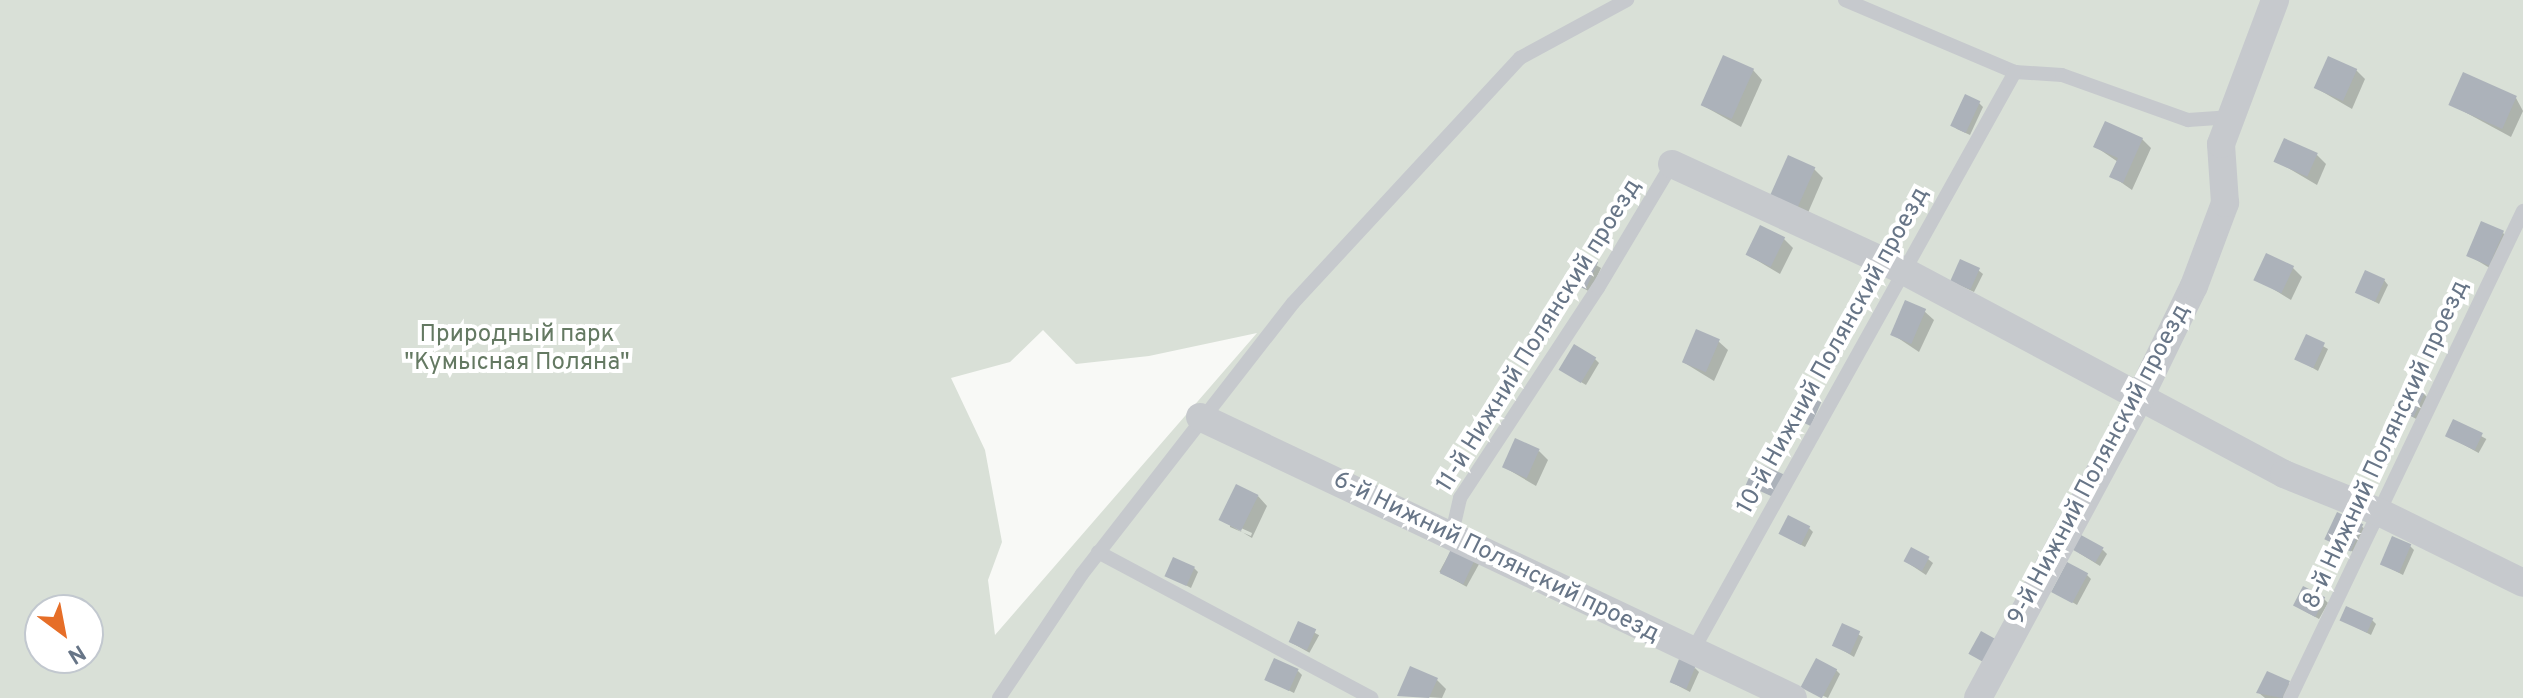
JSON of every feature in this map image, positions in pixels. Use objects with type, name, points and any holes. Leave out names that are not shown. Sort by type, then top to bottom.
[{"type":"street","name":"9-й Нижний Полянский проезд","points":[[1978,698],[2140,397],[2194,286],[2225,203],[2221,144],[2275,0]]},
{"type":"street","points":[[1672,164],[1902,270],[2284,474],[2381,513],[2523,583]]},
{"type":"street","name":"6-й Нижний Полянский проезд","points":[[1200,417],[1452,533],[1692,652],[1793,698]]},
{"type":"lane","points":[[999,698],[1098,552],[1200,417],[1293,303],[1520,58],[1627,0]]},
{"type":"lane","points":[[1845,0],[2015,72],[2062,75],[2188,120],[2233,117]]},
{"type":"lane","name":"10-й Нижний Полянский проезд","points":[[1692,652],[1838,396],[1902,270],[2015,72]]},
{"type":"lane","name":"11-й Нижний Полянский проезд","points":[[1452,533],[1460,498],[1598,288],[1672,164]]},
{"type":"lane","name":"8-й Нижний Полянский проезд","points":[[2290,698],[2523,211]]},
{"type":"lane","points":[[1098,552],[1371,698]]},
{"type":"green space","name":"Природный парк \"Кумысная Поляна\"","points":[[0,0],[2523,0],[2523,698],[0,698]],"holes":[[[1043,330],[1076,364],[1149,356],[1257,333],[995,635],[988,580],[1002,542],[985,450],[951,378],[1010,362]]]},
{"type":"building","points":[[1723,55],[1754,69],[1732,119],[1701,105]]},
{"type":"building","points":[[2328,56],[2357,69],[2343,101],[2314,88]]},
{"type":"building","points":[[2463,72],[2517,96],[2502,129],[2448,105]]},
{"type":"building","points":[[1965,94],[1980,101],[1966,133],[1950,126]]},
{"type":"building","points":[[2105,121],[2143,138],[2123,183],[2109,177],[2118,158],[2093,147]]},
{"type":"building","points":[[2284,138],[2318,153],[2307,177],[2273,162]]},
{"type":"building","points":[[1788,155],[1815,167],[1798,207],[1770,195]]},
{"type":"building","points":[[2481,221],[2504,231],[2489,266],[2466,256]]},
{"type":"building","points":[[1760,225],[1785,237],[1771,267],[1746,255]]},
{"type":"building","points":[[2266,253],[2294,266],[2281,293],[2253,280]]},
{"type":"building","points":[[1581,254],[1598,262],[1586,289],[1568,281]]},
{"type":"building","points":[[1960,259],[1980,268],[1970,290],[1950,281]]},
{"type":"building","points":[[2365,270],[2385,279],[2375,302],[2355,293]]},
{"type":"building","points":[[1905,300],[1926,309],[1911,344],[1890,335]]},
{"type":"building","points":[[1696,329],[1720,339],[1706,372],[1682,362]]},
{"type":"building","points":[[2306,334],[2325,343],[2313,368],[2294,359]]},
{"type":"building","points":[[1574,344],[1596,357],[1581,383],[1559,370]]},
{"type":"building","points":[[2404,383],[2425,393],[2413,417],[2393,407]]},
{"type":"building","points":[[1803,394],[1821,402],[1811,426],[1792,418]]},
{"type":"building","points":[[2453,419],[2483,433],[2475,450],[2445,436]]},
{"type":"building","points":[[1515,438],[1540,449],[1527,478],[1502,467]]},
{"type":"building","points":[[1756,462],[1783,474],[1773,497],[1746,485]]},
{"type":"building","points":[[1236,484],[1258,495],[1241,531],[1218,520]]},
{"type":"building","points":[[2337,512],[2363,524],[2351,551],[2324,539]]},
{"type":"building","points":[[1788,515],[1810,526],[1801,545],[1778,534]]},
{"type":"building","points":[[2081,535],[2104,548],[2095,562],[2073,550]]},
{"type":"building","points":[[2392,536],[2411,544],[2399,573],[2380,565]]},
{"type":"building","points":[[1452,547],[1476,558],[1463,584],[1440,573]]},
{"type":"building","points":[[1911,547],[1930,557],[1922,571],[1903,561]]},
{"type":"building","points":[[1173,557],[1195,567],[1186,586],[1164,576]]},
{"type":"building","points":[[2067,562],[2088,573],[2072,603],[2051,592]]},
{"type":"building","points":[[2303,586],[2325,597],[2315,617],[2293,606]]},
{"type":"building","points":[[2346,606],[2373,618],[2367,633],[2339,621]]},
{"type":"building","points":[[1298,621],[1316,629],[1307,650],[1289,642]]},
{"type":"building","points":[[1842,623],[1860,631],[1850,654],[1832,646]]},
{"type":"building","points":[[1981,631],[1997,640],[1984,662],[1968,654]]},
{"type":"building","points":[[1274,658],[1299,669],[1289,691],[1264,680]]},
{"type":"building","points":[[1816,658],[1837,669],[1822,698],[1801,687]]},
{"type":"building","points":[[1679,659],[1696,666],[1686,689],[1670,682]]},
{"type":"building","points":[[1410,666],[1438,678],[1429,698],[1397,696]]},
{"type":"building","points":[[2267,671],[2290,681],[2282,698],[2256,693]]}]
